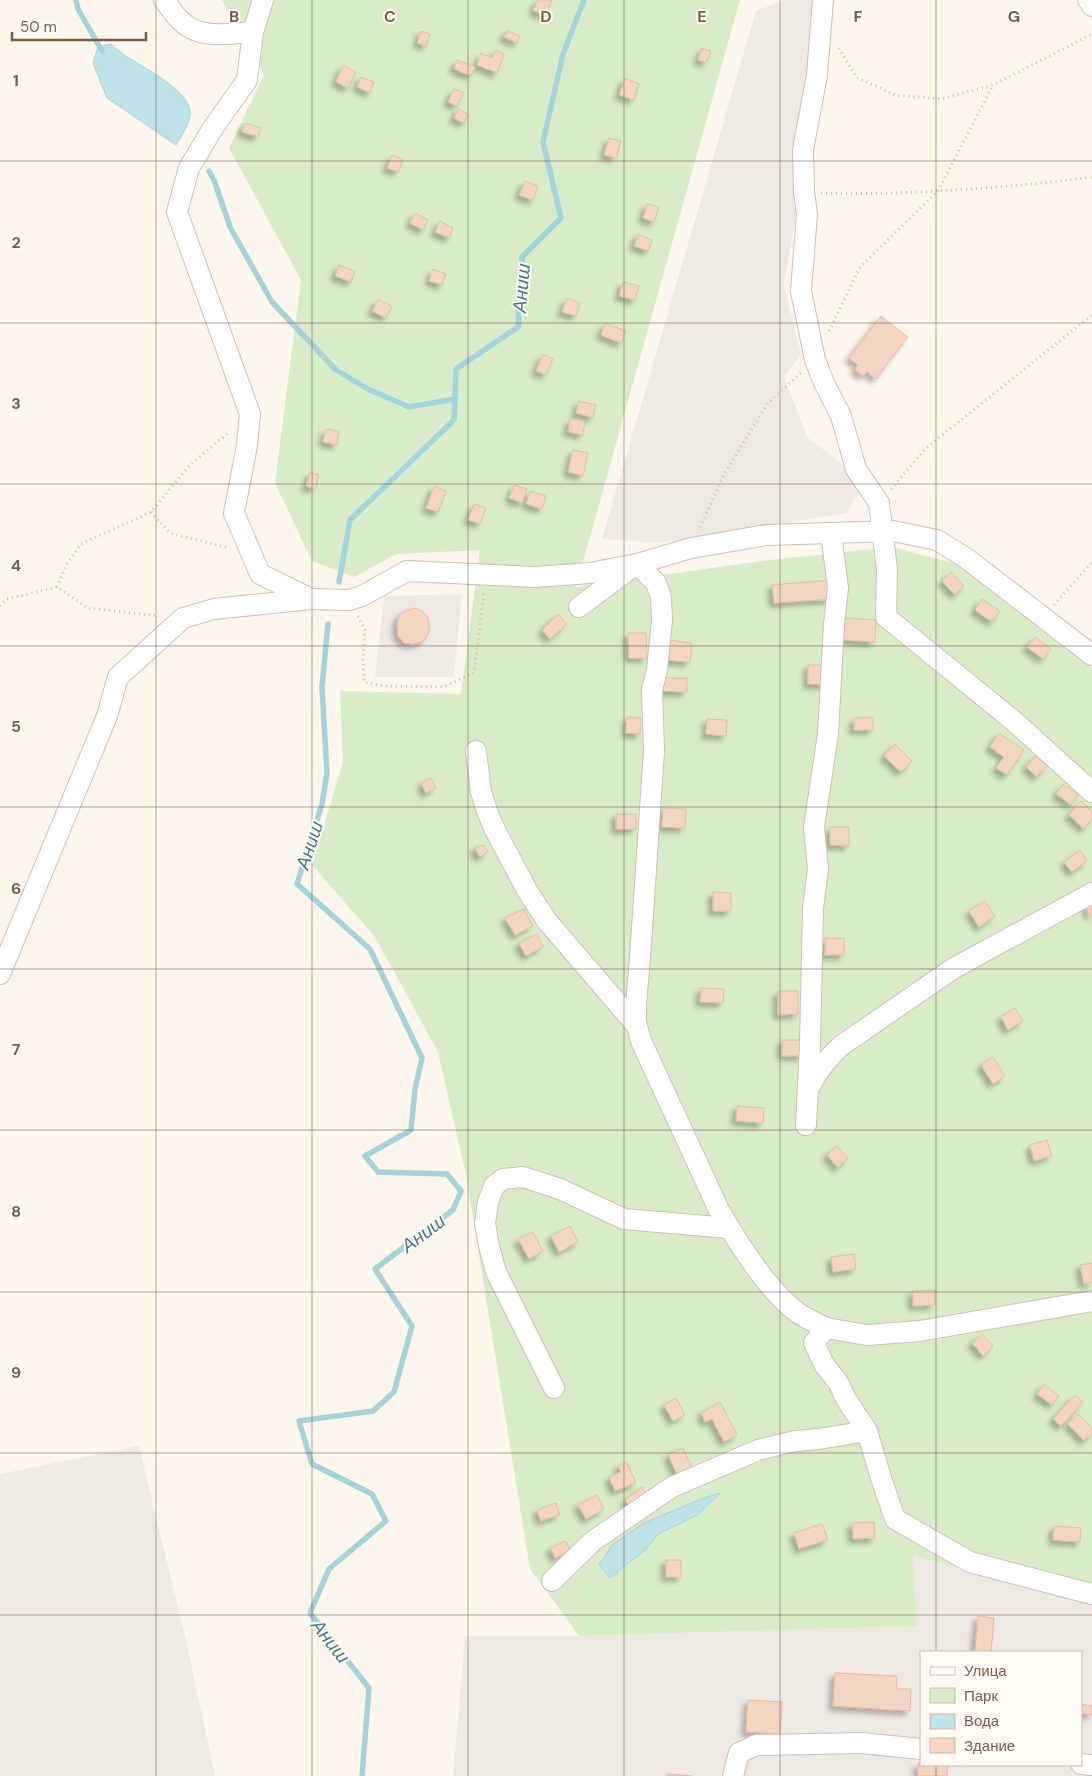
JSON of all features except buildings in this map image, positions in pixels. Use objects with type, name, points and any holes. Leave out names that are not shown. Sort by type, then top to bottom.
[{"type":"street","points":[[164,0],[180,20],[201,34],[220,35],[253,32]]},
{"type":"street","points":[[823,0],[817,74],[803,150],[804,192],[807,214],[801,291],[815,360],[824,383],[841,416],[856,469],[879,503],[888,531],[886,617],[1014,722],[1092,792]]},
{"type":"street","points":[[1088,0],[1092,6]]},
{"type":"street","points":[[259,2],[247,80],[213,128],[189,168],[177,212],[250,414],[247,445],[234,513],[260,574],[310,599]]},
{"type":"street","points":[[0,974],[107,716],[118,677],[183,618],[214,609],[310,599],[349,600],[362,596],[407,571],[536,577],[590,573],[637,564],[691,548],[768,536],[888,531],[937,540],[966,558],[1092,655]]},
{"type":"street","points":[[806,1125],[814,908],[818,869],[814,827],[828,734],[834,624],[838,588],[831,533]]},
{"type":"street","points":[[579,607],[637,564]]},
{"type":"street","points":[[637,564],[656,583],[661,597],[662,620],[658,661],[652,690],[654,751],[636,1005],[637,1026],[641,1042],[729,1228],[760,1273],[776,1291],[799,1314],[826,1328],[867,1335],[920,1331],[1092,1301]]},
{"type":"street","points":[[476,751],[481,792],[487,811],[528,892],[548,921],[637,1026]]},
{"type":"street","points":[[808,1090],[819,1068],[842,1045],[954,968],[1092,893]]},
{"type":"street","points":[[554,1388],[496,1272],[488,1246],[485,1223],[488,1202],[494,1186],[504,1179],[523,1177],[560,1189],[624,1219],[729,1228]]},
{"type":"street","points":[[826,1328],[814,1344],[825,1366],[838,1382],[846,1399],[867,1431],[895,1519],[970,1562],[1092,1594]]},
{"type":"street","points":[[552,1581],[594,1541],[672,1487],[758,1450],[795,1441],[819,1440],[867,1431]]},
{"type":"street","points":[[733,1776],[739,1753],[756,1745],[861,1743],[920,1749]]},
{"type":"path","points":[[821,20],[856,77],[894,95],[941,99],[993,85],[1092,34]]},
{"type":"path","points":[[691,548],[725,473],[767,404],[815,360],[860,267],[938,191],[993,85]]},
{"type":"path","points":[[804,192],[865,195],[1051,183],[1092,177]]},
{"type":"path","points":[[879,503],[926,448],[1092,316]]},
{"type":"path","points":[[56,587],[67,564],[81,544],[151,512],[190,466],[250,414]]},
{"type":"path","points":[[151,512],[170,533],[252,554]]},
{"type":"path","points":[[1043,617],[1092,562]]},
{"type":"path","points":[[349,600],[365,630],[364,682],[383,686],[443,687],[474,673],[487,575]]},
{"type":"path","points":[[0,606],[7,599],[56,587],[88,608],[183,618]]},
{"type":"shaded area","points":[[784,0],[815,0],[811,80],[795,130],[797,210],[784,284],[801,355],[784,376],[807,437],[854,473],[859,493],[847,513],[659,543],[602,539],[756,11]]},
{"type":"shaded area","points":[[462,594],[454,677],[375,677],[384,596]]},
{"type":"shaded area","points":[[139,1446],[187,1645],[215,1776],[0,1776],[0,1474]]},
{"type":"shaded area","points":[[912,1556],[1092,1604],[1092,1776],[453,1776],[465,1636],[579,1636],[917,1626]]},
{"type":"green space","points":[[222,0],[740,0],[576,587],[770,560],[892,547],[957,564],[1092,668],[1092,1604],[913,1556],[917,1626],[579,1636],[530,1569],[466,1175],[438,1052],[375,937],[312,865],[343,762],[340,691],[461,694],[480,550],[396,554],[354,577],[312,561],[275,483],[301,280],[229,148],[264,75]]},
{"type":"water","points":[[111,44],[172,86],[183,96],[189,106],[190,117],[176,145],[107,98],[93,63],[98,47]]},
{"type":"water","points":[[720,1493],[697,1515],[658,1534],[645,1550],[610,1578],[599,1565],[613,1544],[644,1523]]},
{"type":"waterway","points":[[76,0],[78,9],[102,51]]},
{"type":"waterway","name":"Аниш","points":[[339,582],[350,520],[454,420],[456,369],[518,327],[522,257],[561,218],[543,142],[563,54],[584,0]]},
{"type":"waterway","points":[[209,171],[214,180],[230,227],[272,302],[336,370],[368,389],[409,407],[455,399]]},
{"type":"waterway","name":"Аниш","points":[[328,624],[322,687],[327,773],[322,804],[297,884],[370,949],[422,1058],[415,1089],[411,1130],[365,1156],[378,1172],[447,1174],[461,1191],[453,1210],[375,1269],[412,1326],[394,1392],[373,1411],[299,1421],[312,1464],[372,1494],[386,1521],[329,1569],[310,1613],[369,1688],[362,1776]]}]
